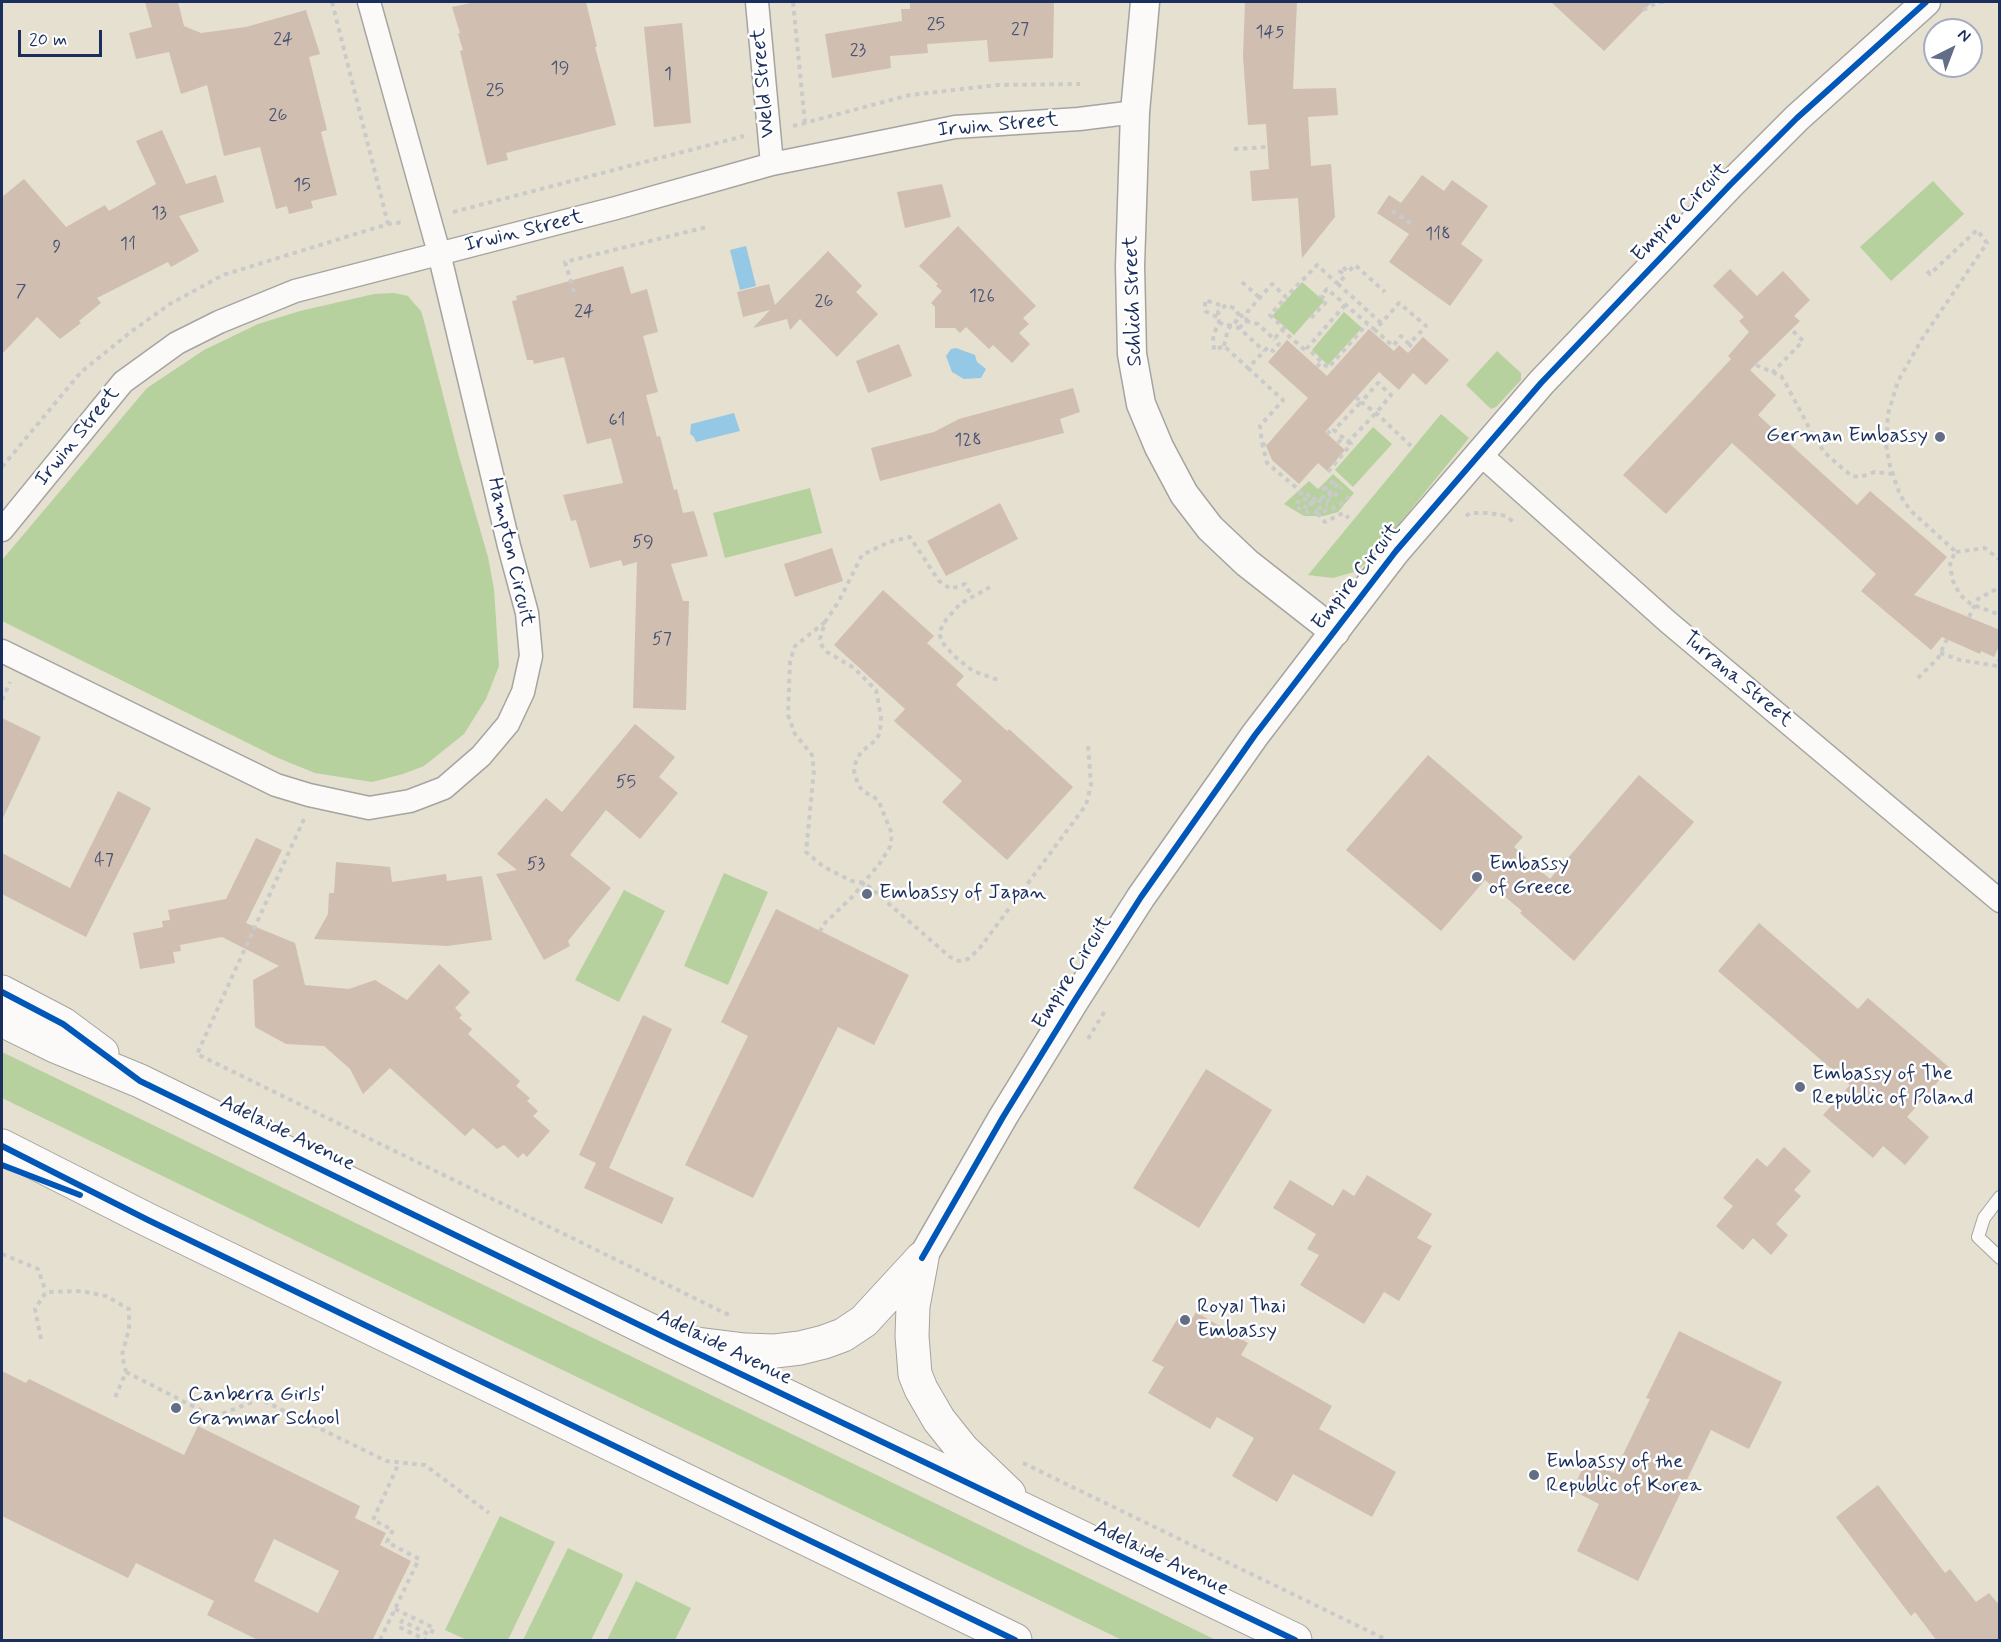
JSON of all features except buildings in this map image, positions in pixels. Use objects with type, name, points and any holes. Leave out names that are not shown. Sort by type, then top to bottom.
[{"type":"highway","points":[[2,992],[63,1024],[140,1081]]},
{"type":"highway","name":"Adelaide Avenue","points":[[2,1020],[55,1046],[140,1081],[672,1341],[1295,1641]]},
{"type":"highway","points":[[2,1146],[148,1220],[1015,1641]]},
{"type":"highway","points":[[2,1165],[148,1220]]},
{"type":"highway","points":[[672,1341],[745,1350],[775,1351],[824,1342],[843,1335],[864,1321],[922,1258]]},
{"type":"highway","points":[[922,1258],[914,1306],[912,1336],[913,1363],[921,1389],[939,1420],[963,1450],[1031,1515]]},
{"type":"street","name":"Hampton Circuit","points":[[2,651],[276,785],[369,808],[410,801],[444,788],[481,756],[503,732],[524,692],[531,656],[527,613],[439,253],[369,2]]},
{"type":"street","name":"Weld Street","points":[[758,2],[772,164]]},
{"type":"street","name":"Schlich Street","points":[[1145,2],[1135,112],[1130,289],[1132,354],[1141,404],[1159,447],[1184,494],[1210,528],[1247,563],[1335,632]]},
{"type":"street","name":"Empire Circuit","points":[[922,1258],[1009,1107],[1141,897],[1255,735],[1396,551],[1572,349],[1730,185],[1797,118],[1926,2]]},
{"type":"street","name":"Irwin Street","points":[[2,530],[123,381],[177,343],[219,322],[295,291],[616,208],[772,164],[955,127],[1079,119],[1135,112]]},
{"type":"street","name":"Turrana Street","points":[[1480,454],[1668,622],[2000,901]]},
{"type":"lane","points":[[2000,1197],[1984,1218],[1978,1237],[2000,1258]]},
{"type":"path","points":[[332,2],[388,224]]},
{"type":"path","points":[[794,2],[805,123]]},
{"type":"path","points":[[1643,10],[1658,2],[1665,2]]},
{"type":"path","points":[[1234,149],[1268,147]]},
{"type":"path","points":[[1392,211],[1415,226]]},
{"type":"path","points":[[574,292],[565,262],[707,227]]},
{"type":"path","points":[[1927,271],[1930,274],[1977,230],[1987,243],[1922,339],[1898,381],[1888,414],[1886,445],[1892,474],[1900,495],[1910,510],[1956,552]]},
{"type":"path","points":[[1367,324],[1343,355],[1328,368],[1304,351],[1270,315],[1317,265],[1381,323]]},
{"type":"path","points":[[1338,284],[1345,276],[1340,271],[1343,267],[1348,272],[1355,265],[1385,292]]},
{"type":"path","points":[[1242,282],[1260,298]]},
{"type":"path","points":[[1239,328],[1246,321],[1247,313],[1272,284],[1286,297]]},
{"type":"path","points":[[1311,318],[1327,301],[1322,296],[1327,289],[1393,346],[1401,336],[1411,346],[1426,326],[1400,303],[1375,330]]},
{"type":"path","points":[[1248,368],[1268,347],[1273,351],[1279,344],[1258,324],[1246,321],[1233,307],[1205,300],[1205,311],[1225,326],[1239,328],[1264,351]]},
{"type":"path","points":[[1304,351],[1345,305]]},
{"type":"path","points":[[1224,306],[1218,312],[1213,336],[1214,350],[1224,346]]},
{"type":"path","points":[[1224,346],[1228,329],[1238,320],[1238,312]]},
{"type":"path","points":[[1772,373],[1803,341],[1791,329]]},
{"type":"path","points":[[1274,339],[1282,330]]},
{"type":"path","points":[[1224,346],[1283,399],[1260,426],[1267,463],[1298,489],[1303,499],[1327,501],[1333,498],[1342,487]]},
{"type":"path","points":[[1317,367],[1321,362]]},
{"type":"path","points":[[1756,365],[1781,376],[1814,437],[1832,460],[1852,476],[1860,477],[1875,472],[1892,474]]},
{"type":"path","points":[[1327,434],[1332,429],[1334,430],[1378,382],[1391,395],[1348,442]]},
{"type":"path","points":[[1356,398],[1376,412],[1411,446]]},
{"type":"path","points":[[1328,472],[1351,444],[1334,430]]},
{"type":"path","points":[[1338,443],[1343,437]]},
{"type":"path","points":[[1318,499],[1324,490],[1336,481]]},
{"type":"path","points":[[1324,490],[1333,498]]},
{"type":"path","points":[[1311,500],[1309,508],[1298,502],[1296,507],[1304,512],[1318,513],[1338,507],[1351,494]]},
{"type":"path","points":[[1311,500],[1319,508],[1328,505]]},
{"type":"path","points":[[1318,513],[1320,519],[1325,522],[1343,513],[1349,518]]},
{"type":"path","points":[[1462,518],[1470,513],[1506,516],[1524,529]]},
{"type":"path","points":[[820,932],[822,926],[865,883],[886,855],[892,834],[879,802],[858,785],[855,771],[855,764],[861,752],[876,740],[880,733],[879,698],[876,690],[860,673],[822,646],[820,639],[825,622],[839,601],[862,555],[889,542],[910,537],[939,582],[951,589],[965,584],[972,597]]},
{"type":"path","points":[[2000,553],[1977,548],[1956,552],[1950,561],[1953,581],[1960,596],[1974,605],[2000,615]]},
{"type":"path","points":[[1989,550],[2000,560]]},
{"type":"path","points":[[990,587],[960,604],[939,632],[942,642],[954,656],[974,671],[998,680]]},
{"type":"path","points":[[1969,618],[1980,597],[2000,587]]},
{"type":"path","points":[[825,622],[795,645],[790,661],[788,715],[795,734],[812,755],[814,770],[806,852],[824,867],[852,881],[865,883],[950,957],[959,962],[968,959],[979,949],[1086,805],[1091,785],[1088,745]]},
{"type":"path","points":[[1918,678],[1940,653],[1947,639]]},
{"type":"path","points":[[1940,653],[1960,660],[1997,666],[2000,659]]},
{"type":"path","points":[[309,795],[307,812],[196,1054],[738,1319]]},
{"type":"path","points":[[1084,1044],[1109,1004]]},
{"type":"path","points":[[2,1254],[38,1269],[46,1292]]},
{"type":"path","points":[[46,1292],[81,1291],[98,1294],[129,1309],[129,1329],[122,1355],[126,1372],[114,1400]]},
{"type":"path","points":[[41,1339],[34,1309],[46,1292]]},
{"type":"path","points":[[126,1372],[214,1417],[260,1399],[386,1461],[425,1465],[489,1513]]},
{"type":"path","points":[[1019,1461],[1387,1641]]},
{"type":"path","points":[[380,1641],[419,1559],[387,1542],[393,1530],[373,1520],[399,1463]]},
{"type":"path","points":[[395,1609],[434,1628],[430,1635],[402,1621],[399,1627],[426,1641]]},
{"type":"green space","points":[[1933,181],[1964,214],[1891,281],[1860,247]]},
{"type":"green space","points":[[1302,282],[1324,301],[1294,335],[1272,316]]},
{"type":"green space","points":[[394,293],[408,296],[421,311],[488,557],[494,589],[499,666],[486,699],[464,734],[424,766],[403,774],[372,782],[315,773],[278,758],[2,621],[2,560],[147,388],[204,350],[258,324],[300,311],[374,294]]},
{"type":"green space","points":[[1344,312],[1362,328],[1328,365],[1312,350]]},
{"type":"green space","points":[[1497,351],[1521,373],[1521,380],[1496,407],[1491,409],[1466,385]]},
{"type":"green space","points":[[1441,414],[1469,438],[1376,552],[1354,572],[1333,578],[1308,575]]},
{"type":"green space","points":[[1373,427],[1392,444],[1353,487],[1335,470]]},
{"type":"green space","points":[[1333,474],[1354,493],[1338,512],[1324,516],[1304,516],[1284,504],[1309,481],[1318,489]]},
{"type":"green space","points":[[810,488],[822,533],[725,558],[713,513]]},
{"type":"green space","points":[[724,873],[768,892],[728,985],[684,966]]},
{"type":"green space","points":[[624,890],[665,911],[619,1002],[575,980]]},
{"type":"green space","points":[[2,1052],[1216,1640],[1122,1640],[459,1320],[2,1098]]},
{"type":"green space","points":[[500,1516],[555,1542],[508,1640],[467,1640],[445,1630]]},
{"type":"green space","points":[[568,1548],[623,1574],[621,1580],[591,1640],[523,1640]]},
{"type":"green space","points":[[636,1581],[691,1608],[675,1640],[607,1640]]},
{"type":"water","points":[[746,246],[756,286],[740,290],[730,250]]},
{"type":"water","points":[[956,348],[975,355],[977,362],[986,369],[981,378],[964,379],[952,372],[946,356],[951,349]]},
{"type":"water","points":[[734,413],[740,431],[696,442],[690,434],[691,424]]},
{"type":"cycle path","points":[[922,1258],[1003,1117],[1141,897],[1255,735],[1396,551],[1541,383],[1730,185],[1797,118],[1926,2]]},
{"type":"cycle path","points":[[2,992],[63,1024],[140,1081],[672,1341],[1295,1640]]},
{"type":"cycle path","points":[[2,1146],[148,1220],[1015,1640]]},
{"type":"cycle path","points":[[2,1165],[80,1195]]},
{"type":"place","name":"German Embassy","points":[[1940,437]]},
{"type":"place","name":"Embassy of Greece","points":[[1477,877]]},
{"type":"place","name":"Embassy of Japan","points":[[867,894]]},
{"type":"place","name":"Embassy of The Republic of Poland","points":[[1800,1087]]},
{"type":"place","name":"Royal Thai Embassy","points":[[1185,1320]]},
{"type":"place","name":"Canberra Girls' Grammar School","points":[[176,1408]]},
{"type":"place","name":"Embassy of the Republic of Korea","points":[[1534,1475]]}]
